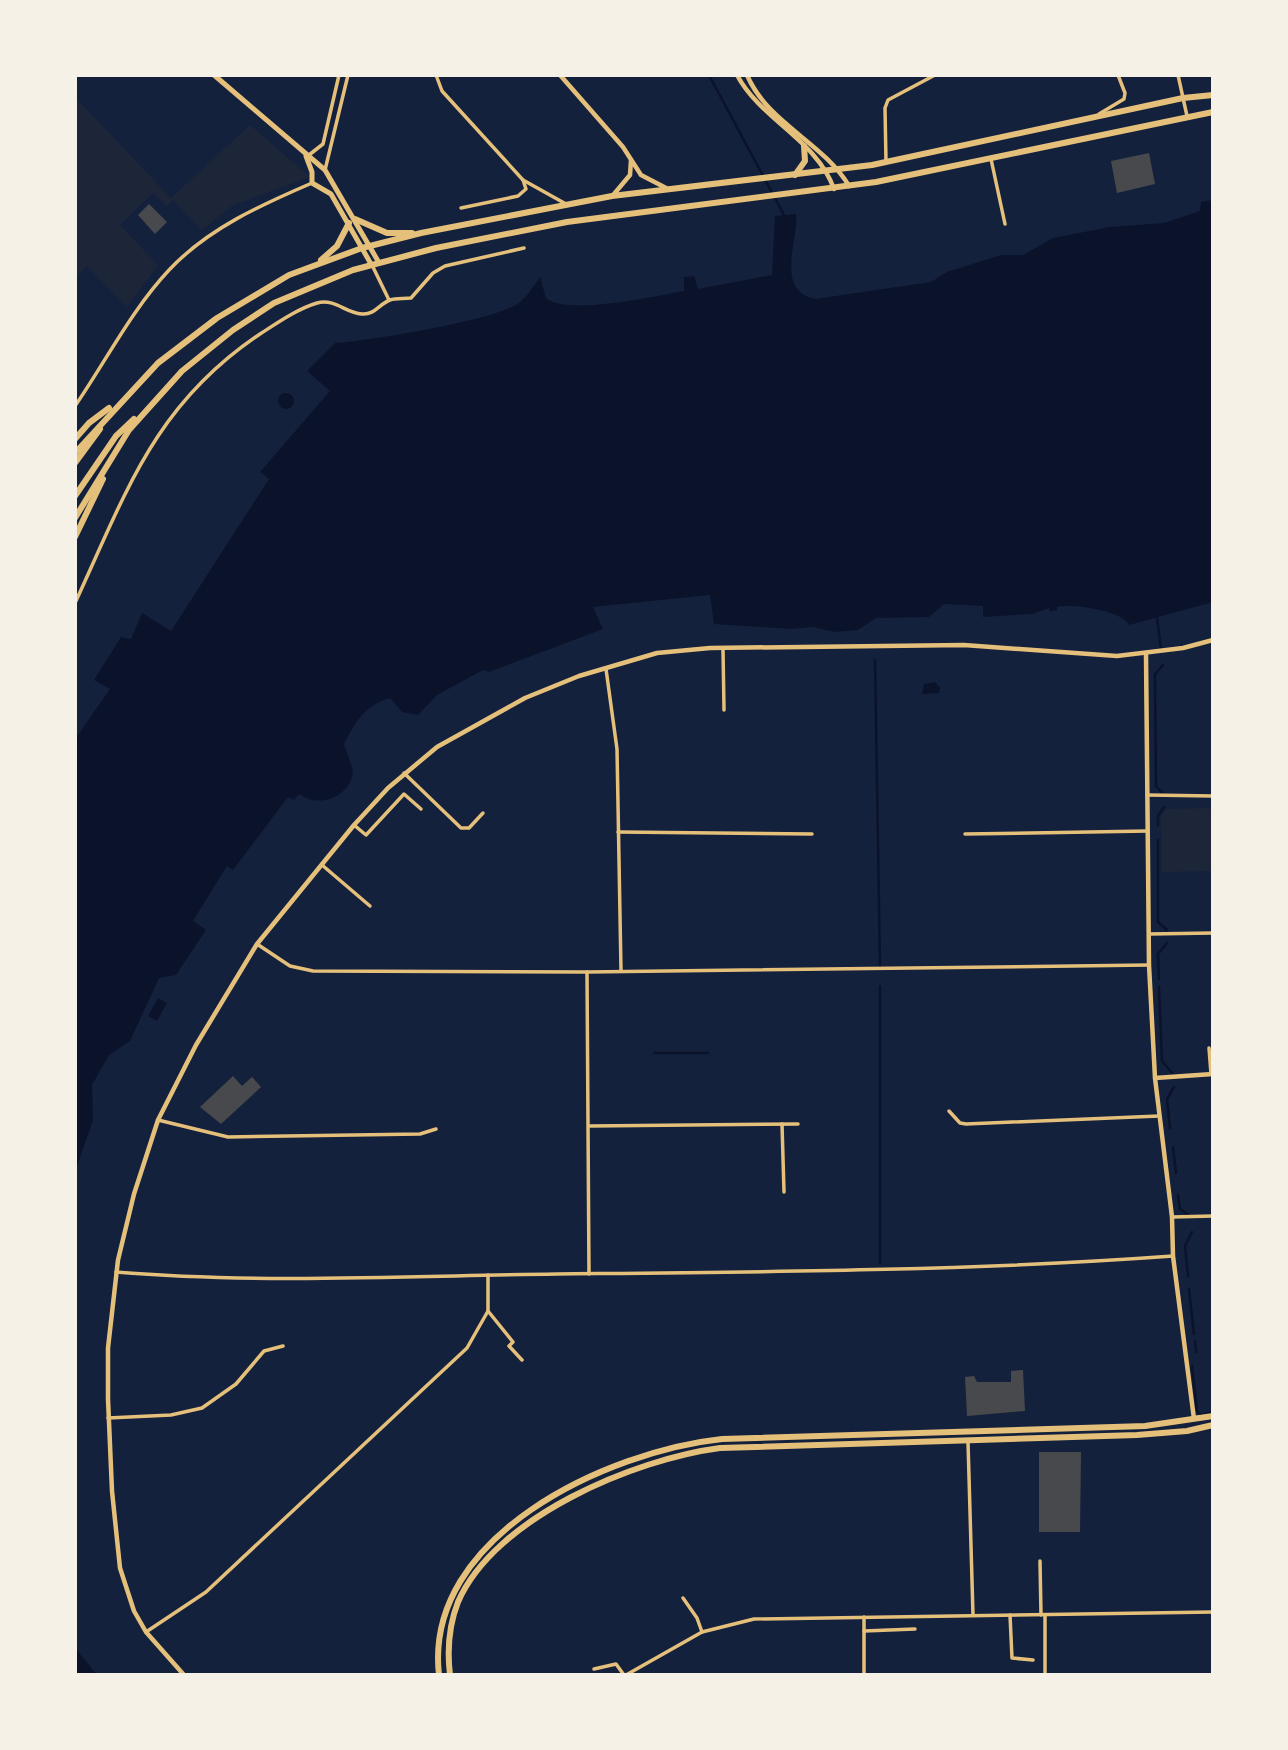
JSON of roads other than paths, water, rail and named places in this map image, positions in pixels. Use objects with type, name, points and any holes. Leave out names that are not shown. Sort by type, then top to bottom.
[{"type":"main road","points":[[214,75],[325,170],[374,262]]},
{"type":"main road","points":[[75,453],[122,399],[175,349],[243,299],[315,265],[366,247],[421,233],[612,196],[828,172],[886,162],[1183,98],[1213,95]]},
{"type":"main road","points":[[75,496],[116,436],[216,343],[274,303],[374,262],[567,222],[740,198],[849,187],[1213,112]]},
{"type":"main road","points":[[795,176],[804,161],[804,146]]},
{"type":"main road","points":[[306,156],[312,183],[331,194],[352,221],[387,233],[421,233]]},
{"type":"main road","points":[[315,265],[337,246],[352,221]]},
{"type":"main road","points":[[75,518],[118,447],[160,393]]},
{"type":"main road","points":[[75,439],[89,423],[122,399]]},
{"type":"main road","points":[[75,463],[122,399]]},
{"type":"main road","points":[[75,537],[118,447]]},
{"type":"main road","points":[[439,1675],[444,1615],[453,1591],[470,1566],[505,1532],[555,1497],[637,1457],[693,1443],[739,1438],[1134,1427],[1213,1416]]},
{"type":"main road","points":[[450,1675],[450,1628],[468,1584],[490,1557],[513,1537],[593,1486],[641,1466],[711,1449],[1146,1435],[1213,1425]]},
{"type":"street","points":[[306,156],[314,153],[323,144],[340,75]]},
{"type":"street","points":[[325,170],[348,75]]},
{"type":"street","points":[[436,75],[442,91],[523,180],[566,204]]},
{"type":"street","points":[[560,75],[646,179],[669,189]]},
{"type":"street","points":[[737,75],[764,112],[804,146],[828,172],[834,188]]},
{"type":"street","points":[[747,75],[767,108],[840,170],[849,187]]},
{"type":"street","points":[[886,162],[885,108],[888,100],[935,75]]},
{"type":"street","points":[[1092,118],[1124,99],[1125,93],[1118,75]]},
{"type":"street","points":[[1178,75],[1187,116]]},
{"type":"street","points":[[612,196],[630,175],[630,159]]},
{"type":"street","points":[[991,159],[1004,224]]},
{"type":"street","points":[[461,208],[518,197],[526,189],[523,180]]},
{"type":"street","points":[[75,406],[160,281],[184,256],[248,212],[312,183]]},
{"type":"street","points":[[75,603],[137,466],[165,425],[211,373],[254,338],[309,306],[333,303],[366,314],[389,300],[411,298],[433,273],[444,266],[524,248]]},
{"type":"street","points":[[374,262],[379,274]]},
{"type":"street","points":[[374,262],[389,300]]},
{"type":"street","points":[[184,1675],[146,1632],[128,1595],[120,1568],[108,1418],[108,1348],[116,1272],[134,1194],[158,1120],[196,1045],[257,944],[354,825],[404,773],[437,747],[481,720],[549,686],[657,653],[723,649],[964,645],[1087,656],[1146,654],[1213,640]]},
{"type":"street","points":[[723,649],[724,710]]},
{"type":"street","points":[[1146,654],[1149,965],[1155,1078],[1172,1217],[1173,1256],[1194,1419]]},
{"type":"street","points":[[606,669],[617,749],[621,971]]},
{"type":"street","points":[[404,773],[461,828],[468,828],[483,813]]},
{"type":"street","points":[[354,825],[366,836],[402,795],[421,809]]},
{"type":"street","points":[[1147,795],[1213,796]]},
{"type":"street","points":[[965,834],[1148,831]]},
{"type":"street","points":[[618,832],[812,834]]},
{"type":"street","points":[[322,865],[370,906]]},
{"type":"street","points":[[1149,934],[1213,933]]},
{"type":"street","points":[[257,944],[289,966],[313,971],[587,972],[1149,965]]},
{"type":"street","points":[[587,972],[589,1274]]},
{"type":"street","points":[[1155,1078],[1212,1074],[1209,1048]]},
{"type":"street","points":[[949,1111],[956,1120],[966,1124],[1159,1116]]},
{"type":"street","points":[[158,1120],[228,1137],[245,1138],[420,1134],[436,1129]]},
{"type":"street","points":[[782,1124],[784,1192]]},
{"type":"street","points":[[589,1126],[798,1124]]},
{"type":"street","points":[[1172,1217],[1213,1216]]},
{"type":"street","points":[[116,1272],[242,1277],[884,1270],[1072,1264],[1173,1256]]},
{"type":"street","points":[[146,1632],[206,1592],[456,1359],[477,1335],[488,1311],[488,1275]]},
{"type":"street","points":[[488,1311],[513,1342],[509,1346],[522,1360]]},
{"type":"street","points":[[108,1418],[171,1416],[202,1408],[236,1384],[264,1351],[283,1346]]},
{"type":"street","points":[[968,1439],[973,1615]]},
{"type":"street","points":[[1040,1562],[1045,1675]]},
{"type":"street","points":[[683,1598],[697,1618],[702,1632]]},
{"type":"street","points":[[594,1669],[616,1664],[625,1675],[702,1632],[754,1619],[1213,1612]]},
{"type":"street","points":[[1010,1615],[1012,1658],[1033,1660]]},
{"type":"street","points":[[864,1616],[864,1675]]},
{"type":"street","points":[[864,1631],[915,1629]]},
{"type":"waterway","points":[[709,75],[784,215]]},
{"type":"waterway","points":[[1157,618],[1161,649]]},
{"type":"waterway","points":[[875,660],[880,967]]},
{"type":"waterway","points":[[1163,665],[1155,674],[1156,786],[1163,794]]},
{"type":"waterway","points":[[1158,825],[1158,816],[1164,807]]},
{"type":"waterway","points":[[1158,840],[1158,922],[1167,930]]},
{"type":"waterway","points":[[1159,979],[1158,954],[1167,943]]},
{"type":"waterway","points":[[880,986],[880,1263]]},
{"type":"waterway","points":[[1159,987],[1162,1061],[1172,1073]]},
{"type":"waterway","points":[[654,1053],[708,1053]]},
{"type":"waterway","points":[[1170,1128],[1167,1099],[1174,1087]]},
{"type":"waterway","points":[[1173,1147],[1176,1173]]},
{"type":"waterway","points":[[1178,1195],[1180,1209],[1190,1216]]},
{"type":"waterway","points":[[1188,1276],[1185,1246],[1192,1232]]},
{"type":"waterway","points":[[1189,1289],[1194,1334]]},
{"type":"waterway","points":[[1195,1341],[1196,1352]]},
{"type":"waterway","points":[[1192,1366],[1197,1411],[1201,1415],[1213,1412]]}]
